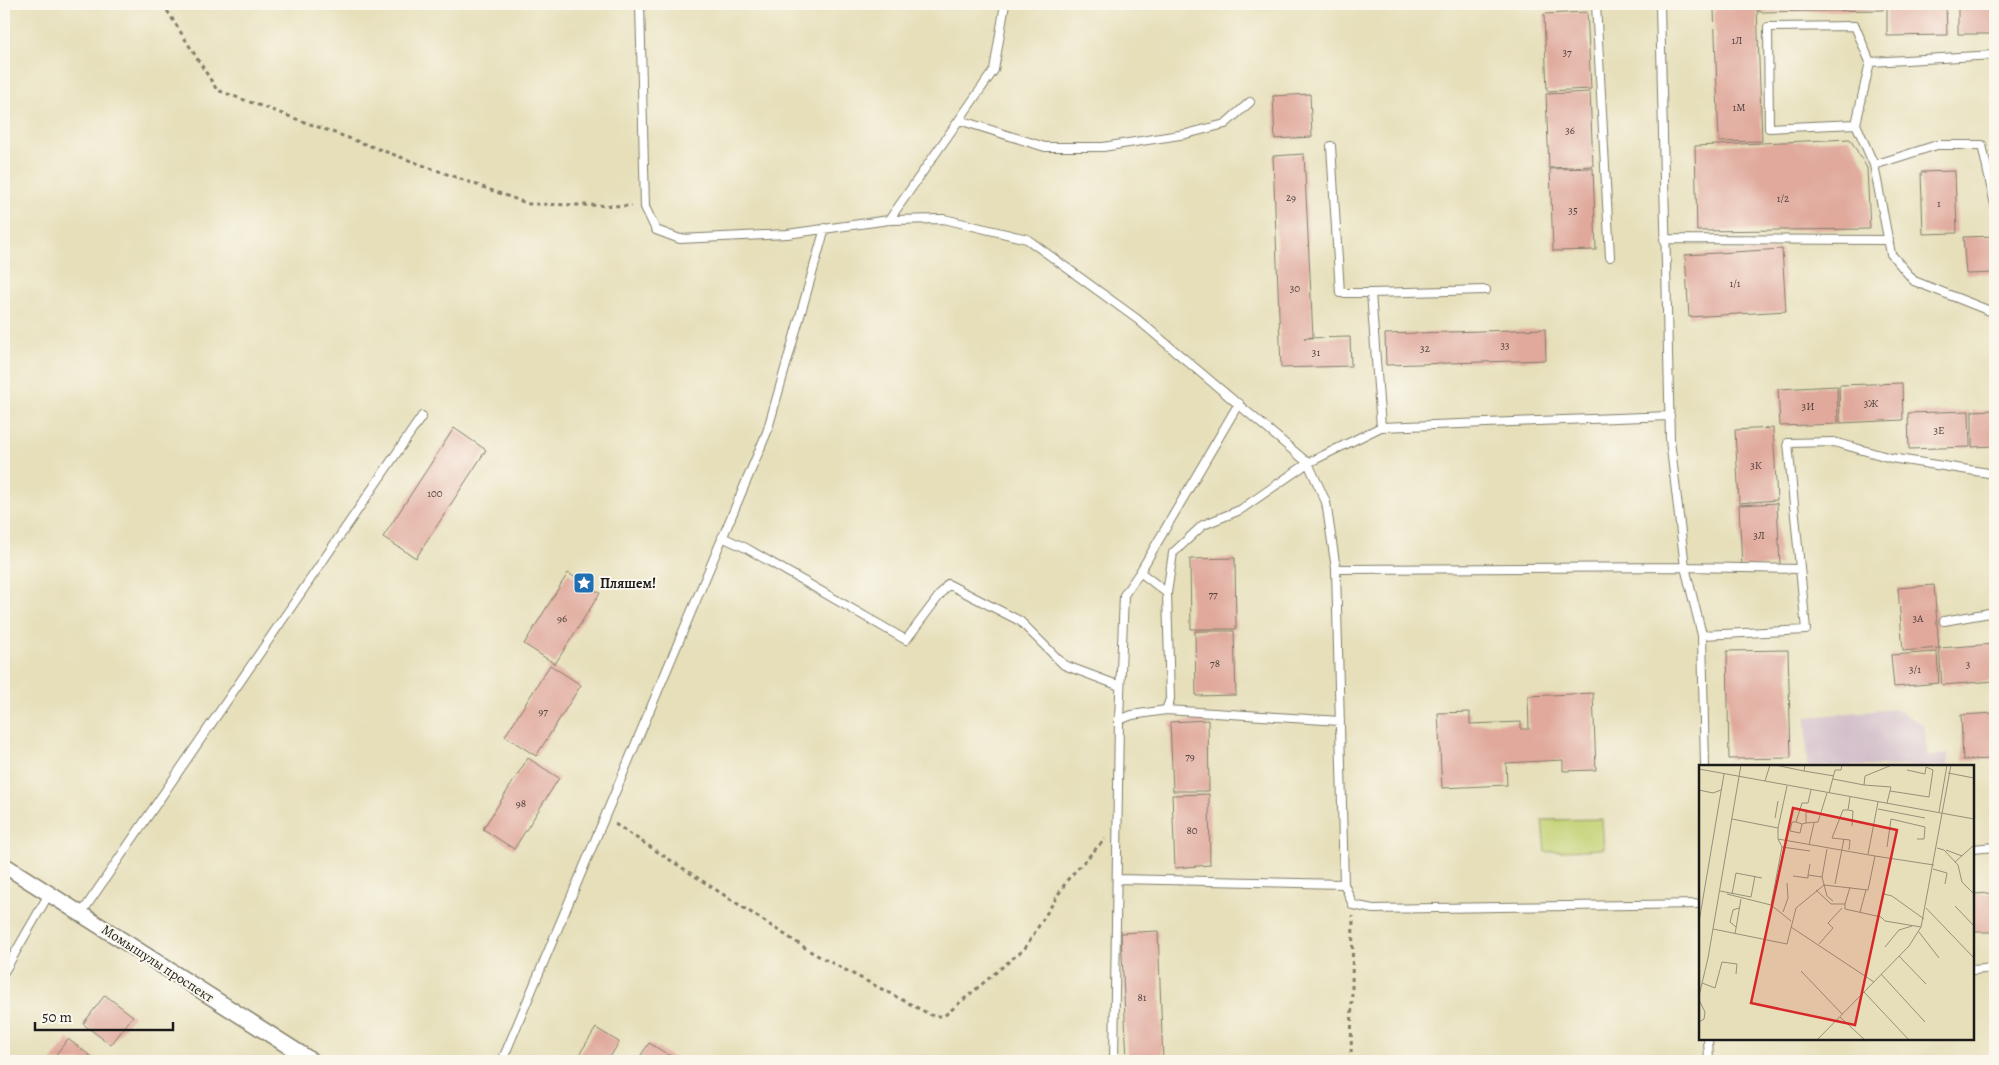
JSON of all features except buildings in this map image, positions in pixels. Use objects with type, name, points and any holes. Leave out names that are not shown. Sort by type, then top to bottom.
[{"type":"street","name":"Момышулы проспект","points":[[4,865],[312,1061]]},
{"type":"lane","points":[[640,4],[645,207],[656,230],[680,239],[787,234],[889,220],[944,219],[1027,239],[1137,319],[1308,463],[1326,502],[1336,569],[1344,884],[1353,905],[1373,910],[1699,904]]},
{"type":"lane","points":[[889,220],[994,70],[1005,4]]},
{"type":"lane","points":[[1596,4],[1610,257]]},
{"type":"lane","points":[[1660,4],[1670,440],[1685,566],[1702,635],[1705,765]]},
{"type":"lane","points":[[1856,124],[1770,128],[1768,27],[1855,26],[1870,62],[1856,124],[1874,164],[1890,240],[1891,254],[1914,281],[1990,311],[1995,311]]},
{"type":"lane","points":[[1870,62],[1995,56]]},
{"type":"lane","points":[[959,120],[1045,147],[1103,146],[1186,134],[1225,124],[1250,102]]},
{"type":"lane","points":[[1874,164],[1937,144],[1982,145],[1995,204]]},
{"type":"lane","points":[[1331,146],[1340,293],[1486,290]]},
{"type":"lane","points":[[502,1061],[767,432],[825,228]]},
{"type":"lane","points":[[1664,239],[1890,240]]},
{"type":"lane","points":[[1370,293],[1381,427]]},
{"type":"lane","points":[[1114,1061],[1119,720],[1124,595],[1140,572],[1239,403]]},
{"type":"lane","points":[[81,914],[422,416]]},
{"type":"lane","points":[[1166,710],[1170,699],[1167,593],[1173,553],[1203,525],[1240,510],[1308,463],[1381,427],[1670,416]]},
{"type":"lane","points":[[1702,635],[1806,630],[1788,443],[1834,442],[1892,458],[1995,474]]},
{"type":"lane","points":[[722,537],[746,548],[906,640],[948,584],[1020,622],[1064,665],[1120,686]]},
{"type":"lane","points":[[1336,569],[1685,566],[1800,569]]},
{"type":"lane","points":[[1140,572],[1167,593]]},
{"type":"lane","points":[[1944,621],[1995,612]]},
{"type":"lane","points":[[1119,720],[1132,715],[1166,710],[1340,721]]},
{"type":"lane","points":[[1974,849],[1995,847]]},
{"type":"lane","points":[[1117,879],[1344,884]]},
{"type":"lane","points":[[4,972],[49,894]]},
{"type":"lane","points":[[1974,970],[1995,968]]},
{"type":"lane","points":[[1708,1040],[1709,1061]]},
{"type":"path","points":[[163,4],[217,90],[529,204],[645,207]]},
{"type":"path","points":[[604,817],[813,953],[933,1016],[944,1016],[1025,948],[1068,879],[1118,824]]},
{"type":"path","points":[[1351,1061],[1353,905]]},
{"type":"shaded area","points":[[1895,709],[1924,725],[1928,757],[1948,753],[1948,765],[1807,765],[1806,717]]},
{"type":"green space","points":[[1602,819],[1604,849],[1545,852],[1542,820]]},
{"type":"place","name":"Пляшем!","points":[[584,583]]}]
